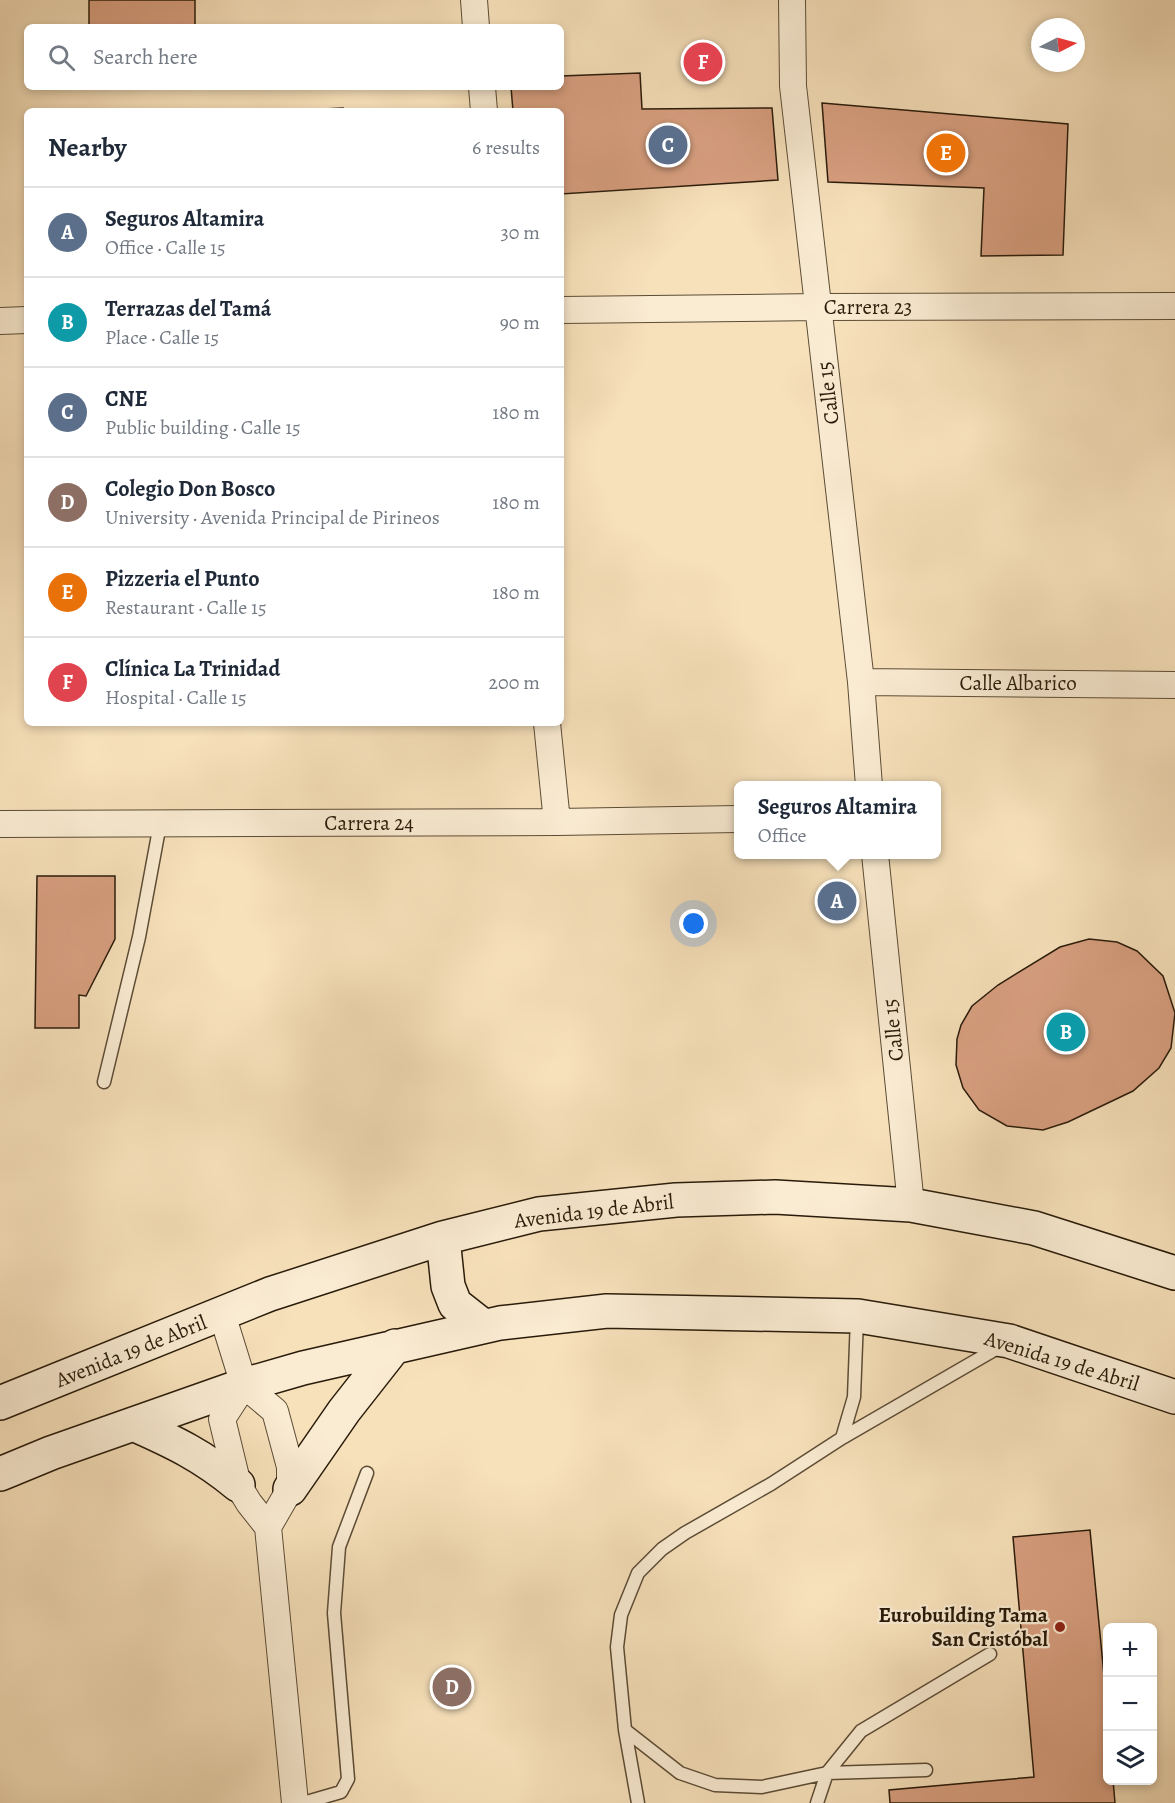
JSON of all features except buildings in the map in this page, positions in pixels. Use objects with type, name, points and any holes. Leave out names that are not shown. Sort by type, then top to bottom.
[{"type":"main road","name":"Avenida 19 de Abril","points":[[0,1403],[312,1280],[443,1238],[539,1214],[676,1200],[775,1197],[911,1205],[1034,1228],[1175,1273]]},
{"type":"main road","points":[[443,1238],[447,1286],[455,1304],[483,1326]]},
{"type":"main road","name":"Avenida 19 de Abril","points":[[0,1474],[244,1385],[335,1360],[483,1326],[607,1311],[858,1316],[1009,1341],[1175,1396]]},
{"type":"main road","points":[[290,1489],[344,1411],[395,1346]]},
{"type":"main road","points":[[133,1424],[180,1444],[219,1469],[238,1485]]},
{"type":"street","points":[[474,0],[476,24]]},
{"type":"street","name":"Calle 15","points":[[792,0],[793,86],[861,682],[868,781]]},
{"type":"street","points":[[482,90],[484,108]]},
{"type":"street","name":"Carrera 23","points":[[564,310],[1175,306]]},
{"type":"street","points":[[0,321],[24,320]]},
{"type":"street","name":"Calle Albarico","points":[[861,682],[1175,685]]},
{"type":"street","points":[[547,726],[557,822]]},
{"type":"street","name":"Carrera 24","points":[[0,824],[734,819]]},
{"type":"street","name":"Calle 15","points":[[875,859],[911,1205]]},
{"type":"street","points":[[222,1314],[244,1385],[275,1411],[290,1467],[290,1489],[268,1527]]},
{"type":"street","points":[[244,1385],[222,1419],[238,1485],[268,1527],[295,1803]]},
{"type":"lane","points":[[104,1082],[139,937],[160,824]]},
{"type":"lane","points":[[842,1438],[854,1397],[858,1316]]},
{"type":"lane","points":[[638,1803],[625,1730],[617,1647],[621,1615],[638,1573],[662,1549],[685,1533],[1009,1341]]},
{"type":"lane","points":[[303,1803],[342,1792],[348,1779],[334,1613],[339,1547],[367,1473]]},
{"type":"lane","points":[[817,1803],[827,1773],[861,1731],[990,1654]]},
{"type":"lane","points":[[625,1730],[680,1773],[715,1785],[762,1787],[827,1773],[926,1770]]},
{"type":"place","name":"Clínica La Trinidad","points":[[703,62]]},
{"type":"place","name":"CNE","points":[[668,145]]},
{"type":"place","name":"Pizzeria el Punto","points":[[946,153]]},
{"type":"place","name":"Seguros Altamira","points":[[837,901]]},
{"type":"place","name":"Terrazas del Tamá","points":[[1066,1032]]},
{"type":"place","name":"Eurobuilding Tama San Cristóbal","points":[[1060,1627]]},
{"type":"place","name":"Colegio Don Bosco","points":[[452,1687]]}]
